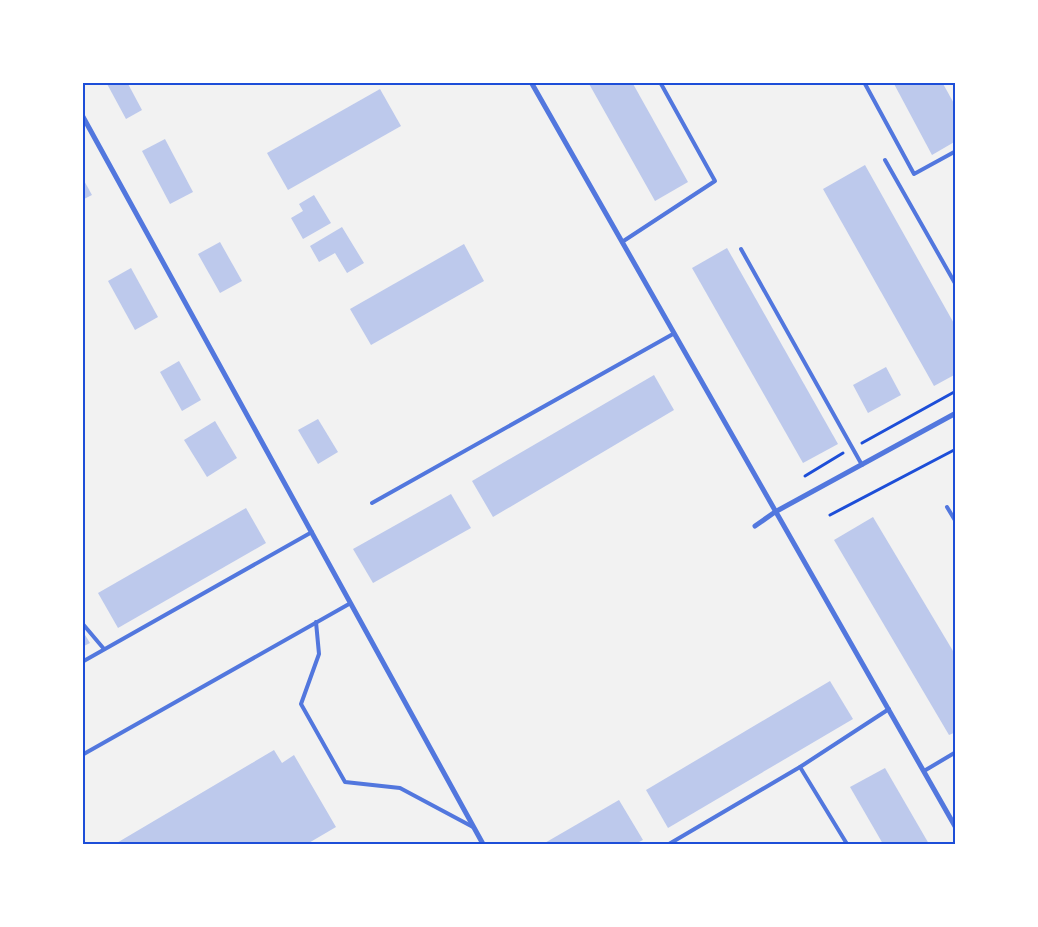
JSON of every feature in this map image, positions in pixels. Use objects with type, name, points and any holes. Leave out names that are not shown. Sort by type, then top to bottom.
[{"type":"street","points":[[531,82],[956,828]]},
{"type":"street","points":[[82,115],[312,532],[349,604],[483,844]]},
{"type":"street","points":[[755,526],[775,512],[956,413]]},
{"type":"lane","points":[[622,242],[715,181],[660,82]]},
{"type":"lane","points":[[864,82],[914,174],[956,151]]},
{"type":"lane","points":[[885,160],[956,285]]},
{"type":"lane","points":[[741,249],[862,466]]},
{"type":"lane","points":[[372,503],[673,334]]},
{"type":"lane","points":[[946,507],[956,522]]},
{"type":"lane","points":[[82,662],[312,532]]},
{"type":"lane","points":[[82,755],[349,604]]},
{"type":"lane","points":[[82,622],[104,649]]},
{"type":"lane","points":[[316,622],[319,654],[301,704],[346,782],[400,788],[473,826]]},
{"type":"lane","points":[[669,844],[800,767],[889,709]]},
{"type":"lane","points":[[924,771],[956,752]]},
{"type":"lane","points":[[800,767],[847,844]]},
{"type":"path","points":[[805,476],[956,391]]},
{"type":"path","points":[[830,515],[956,449]]},
{"type":"building","points":[[106,82],[127,82],[142,110],[126,119]]},
{"type":"building","points":[[588,82],[632,82],[688,182],[655,201]]},
{"type":"building","points":[[893,82],[942,82],[956,107],[956,141],[932,155]]},
{"type":"building","points":[[380,89],[401,126],[288,190],[267,153]]},
{"type":"building","points":[[165,139],[193,192],[170,204],[142,151]]},
{"type":"building","points":[[865,165],[956,327],[956,374],[934,386],[823,189]]},
{"type":"building","points":[[82,177],[92,195],[82,200]]},
{"type":"building","points":[[314,195],[331,223],[303,239],[291,218],[303,211],[299,204]]},
{"type":"building","points":[[342,227],[364,263],[347,273],[335,253],[319,262],[310,246]]},
{"type":"building","points":[[220,242],[242,281],[220,293],[198,254]]},
{"type":"building","points":[[464,244],[484,281],[371,345],[350,309]]},
{"type":"building","points":[[727,248],[838,444],[803,463],[692,268]]},
{"type":"building","points":[[131,268],[158,317],[135,330],[108,281]]},
{"type":"building","points":[[179,361],[201,400],[182,411],[160,372]]},
{"type":"building","points":[[886,367],[901,395],[868,413],[853,385]]},
{"type":"building","points":[[654,375],[674,410],[493,517],[472,481]]},
{"type":"building","points":[[318,419],[338,452],[318,464],[298,430]]},
{"type":"building","points":[[215,421],[237,458],[207,477],[184,440]]},
{"type":"building","points":[[451,494],[471,528],[373,583],[353,549]]},
{"type":"building","points":[[246,508],[266,543],[118,628],[98,593]]},
{"type":"building","points":[[873,517],[956,656],[956,732],[949,735],[834,540]]},
{"type":"building","points":[[82,630],[90,643],[82,647]]},
{"type":"building","points":[[830,681],[853,719],[668,828],[646,790]]},
{"type":"building","points":[[274,750],[282,763],[294,755],[336,827],[307,844],[115,844]]},
{"type":"building","points":[[885,768],[929,844],[883,844],[850,787]]},
{"type":"building","points":[[619,800],[643,840],[635,844],[543,844]]}]
